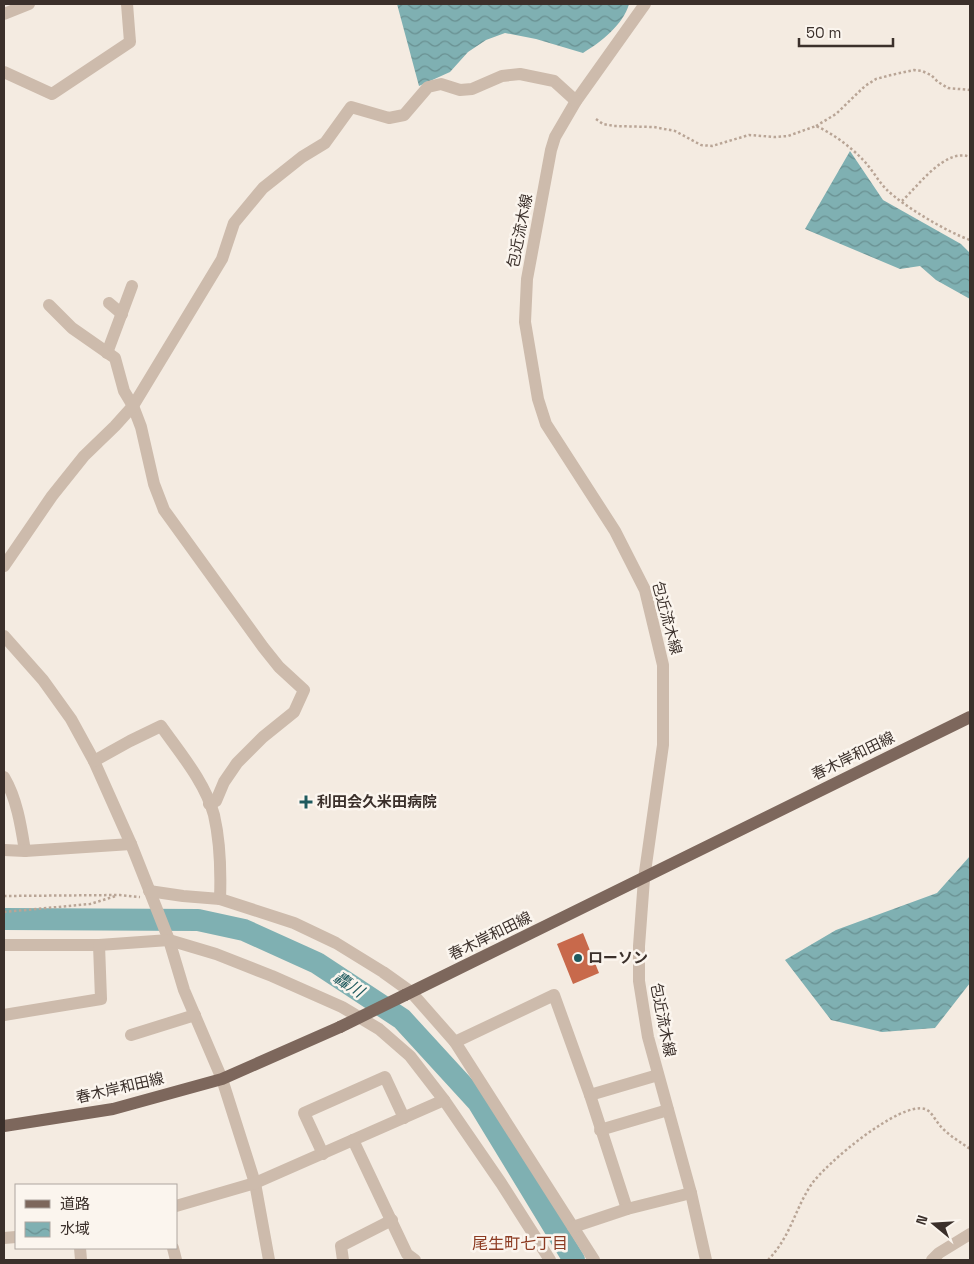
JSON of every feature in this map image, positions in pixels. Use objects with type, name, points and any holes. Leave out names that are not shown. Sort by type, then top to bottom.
[{"type":"main road","name":"春木岸和田線","points":[[4,1126],[113,1109],[222,1079],[340,1027],[970,717]]},
{"type":"street","points":[[4,14],[29,4]]},
{"type":"street","points":[[4,72],[52,94],[130,42],[127,4]]},
{"type":"street","name":"包近流木線","points":[[645,4],[576,102],[555,137],[527,279],[525,322],[538,399],[546,424],[615,531],[645,590],[663,665],[663,746],[644,879],[639,946],[639,981],[648,1037],[692,1193],[706,1260]]},
{"type":"street","points":[[4,566],[52,496],[84,456],[133,406],[222,258],[234,223],[263,188],[302,157],[325,144],[352,107],[388,118],[404,114],[428,87],[441,84],[460,90],[472,89],[502,76],[520,74],[554,81],[576,102]]},
{"type":"street","points":[[108,353],[132,286]]},
{"type":"street","points":[[109,303],[122,314]]},
{"type":"street","points":[[49,305],[72,328],[115,358],[124,391],[133,406],[141,427],[154,484],[164,510],[279,668],[304,690],[294,712],[263,737],[237,763],[224,782],[216,801],[210,804]]},
{"type":"street","points":[[4,636],[43,680],[71,719],[94,760],[131,844],[168,937],[184,990],[222,1079],[255,1183],[269,1260]]},
{"type":"street","points":[[94,760],[160,726],[184,758],[206,795],[214,815],[221,870],[220,899]]},
{"type":"street","points":[[4,777],[20,820],[26,851]]},
{"type":"street","points":[[4,850],[26,851],[131,844]]},
{"type":"street","points":[[151,895],[220,899],[294,922],[336,943],[383,972],[408,994],[455,1042],[594,1260]]},
{"type":"street","points":[[4,945],[99,945],[168,937],[224,957],[342,1007],[379,1029],[410,1056],[444,1100],[501,1183],[550,1260]]},
{"type":"street","points":[[4,1015],[101,999],[99,945]]},
{"type":"street","points":[[455,1042],[554,995],[590,1095],[627,1209]]},
{"type":"street","points":[[131,1035],[195,1015]]},
{"type":"street","points":[[590,1095],[658,1075]]},
{"type":"street","points":[[322,1154],[304,1113],[385,1077],[404,1118]]},
{"type":"street","points":[[178,1205],[255,1183],[444,1100]]},
{"type":"street","points":[[600,1130],[668,1110]]},
{"type":"street","points":[[353,1140],[409,1258]]},
{"type":"street","points":[[572,1227],[627,1209],[692,1193]]},
{"type":"street","points":[[343,1260],[341,1246],[392,1220]]},
{"type":"street","points":[[932,1260],[939,1253],[970,1234]]},
{"type":"path","points":[[596,119],[602,124],[614,126],[654,127],[675,131],[701,145],[712,146],[749,135],[775,138],[788,136],[816,126],[836,114],[865,86],[876,79],[899,73],[914,70],[922,71],[931,75],[948,88],[970,90]]},
{"type":"path","points":[[816,126],[843,143],[864,161],[885,188],[902,201],[951,232],[970,240]]},
{"type":"path","points":[[902,201],[937,166],[962,154],[970,157]]},
{"type":"path","points":[[4,912],[90,904],[120,895]]},
{"type":"path","points":[[4,896],[151,895]]},
{"type":"path","points":[[768,1260],[789,1232],[806,1193],[820,1172],[852,1145],[889,1120],[913,1108],[928,1110],[946,1132],[970,1149]]},
{"type":"water","points":[[397,4],[629,4],[617,26],[597,44],[583,53],[536,39],[505,33],[486,40],[468,52],[450,72],[419,86]]},
{"type":"water","points":[[850,151],[883,200],[961,244],[970,253],[970,299],[936,280],[920,266],[900,269],[805,229]]},
{"type":"water","points":[[970,856],[970,983],[935,1028],[882,1032],[831,1020],[785,960],[836,930],[937,893]]},
{"type":"building","name":"ローソン","points":[[583,933],[599,973],[573,984],[557,944]]},
{"type":"waterway","name":"轟川","points":[[4,919],[198,920],[244,930],[317,963],[402,1019],[478,1102],[574,1260]]},
{"type":"place","name":"利田会久米田病院","points":[[306,802]]},
{"type":"place","name":"ローソン","points":[[578,958]]},
{"type":"district","name":"尾生町七丁目","points":[[520,1243]]}]
